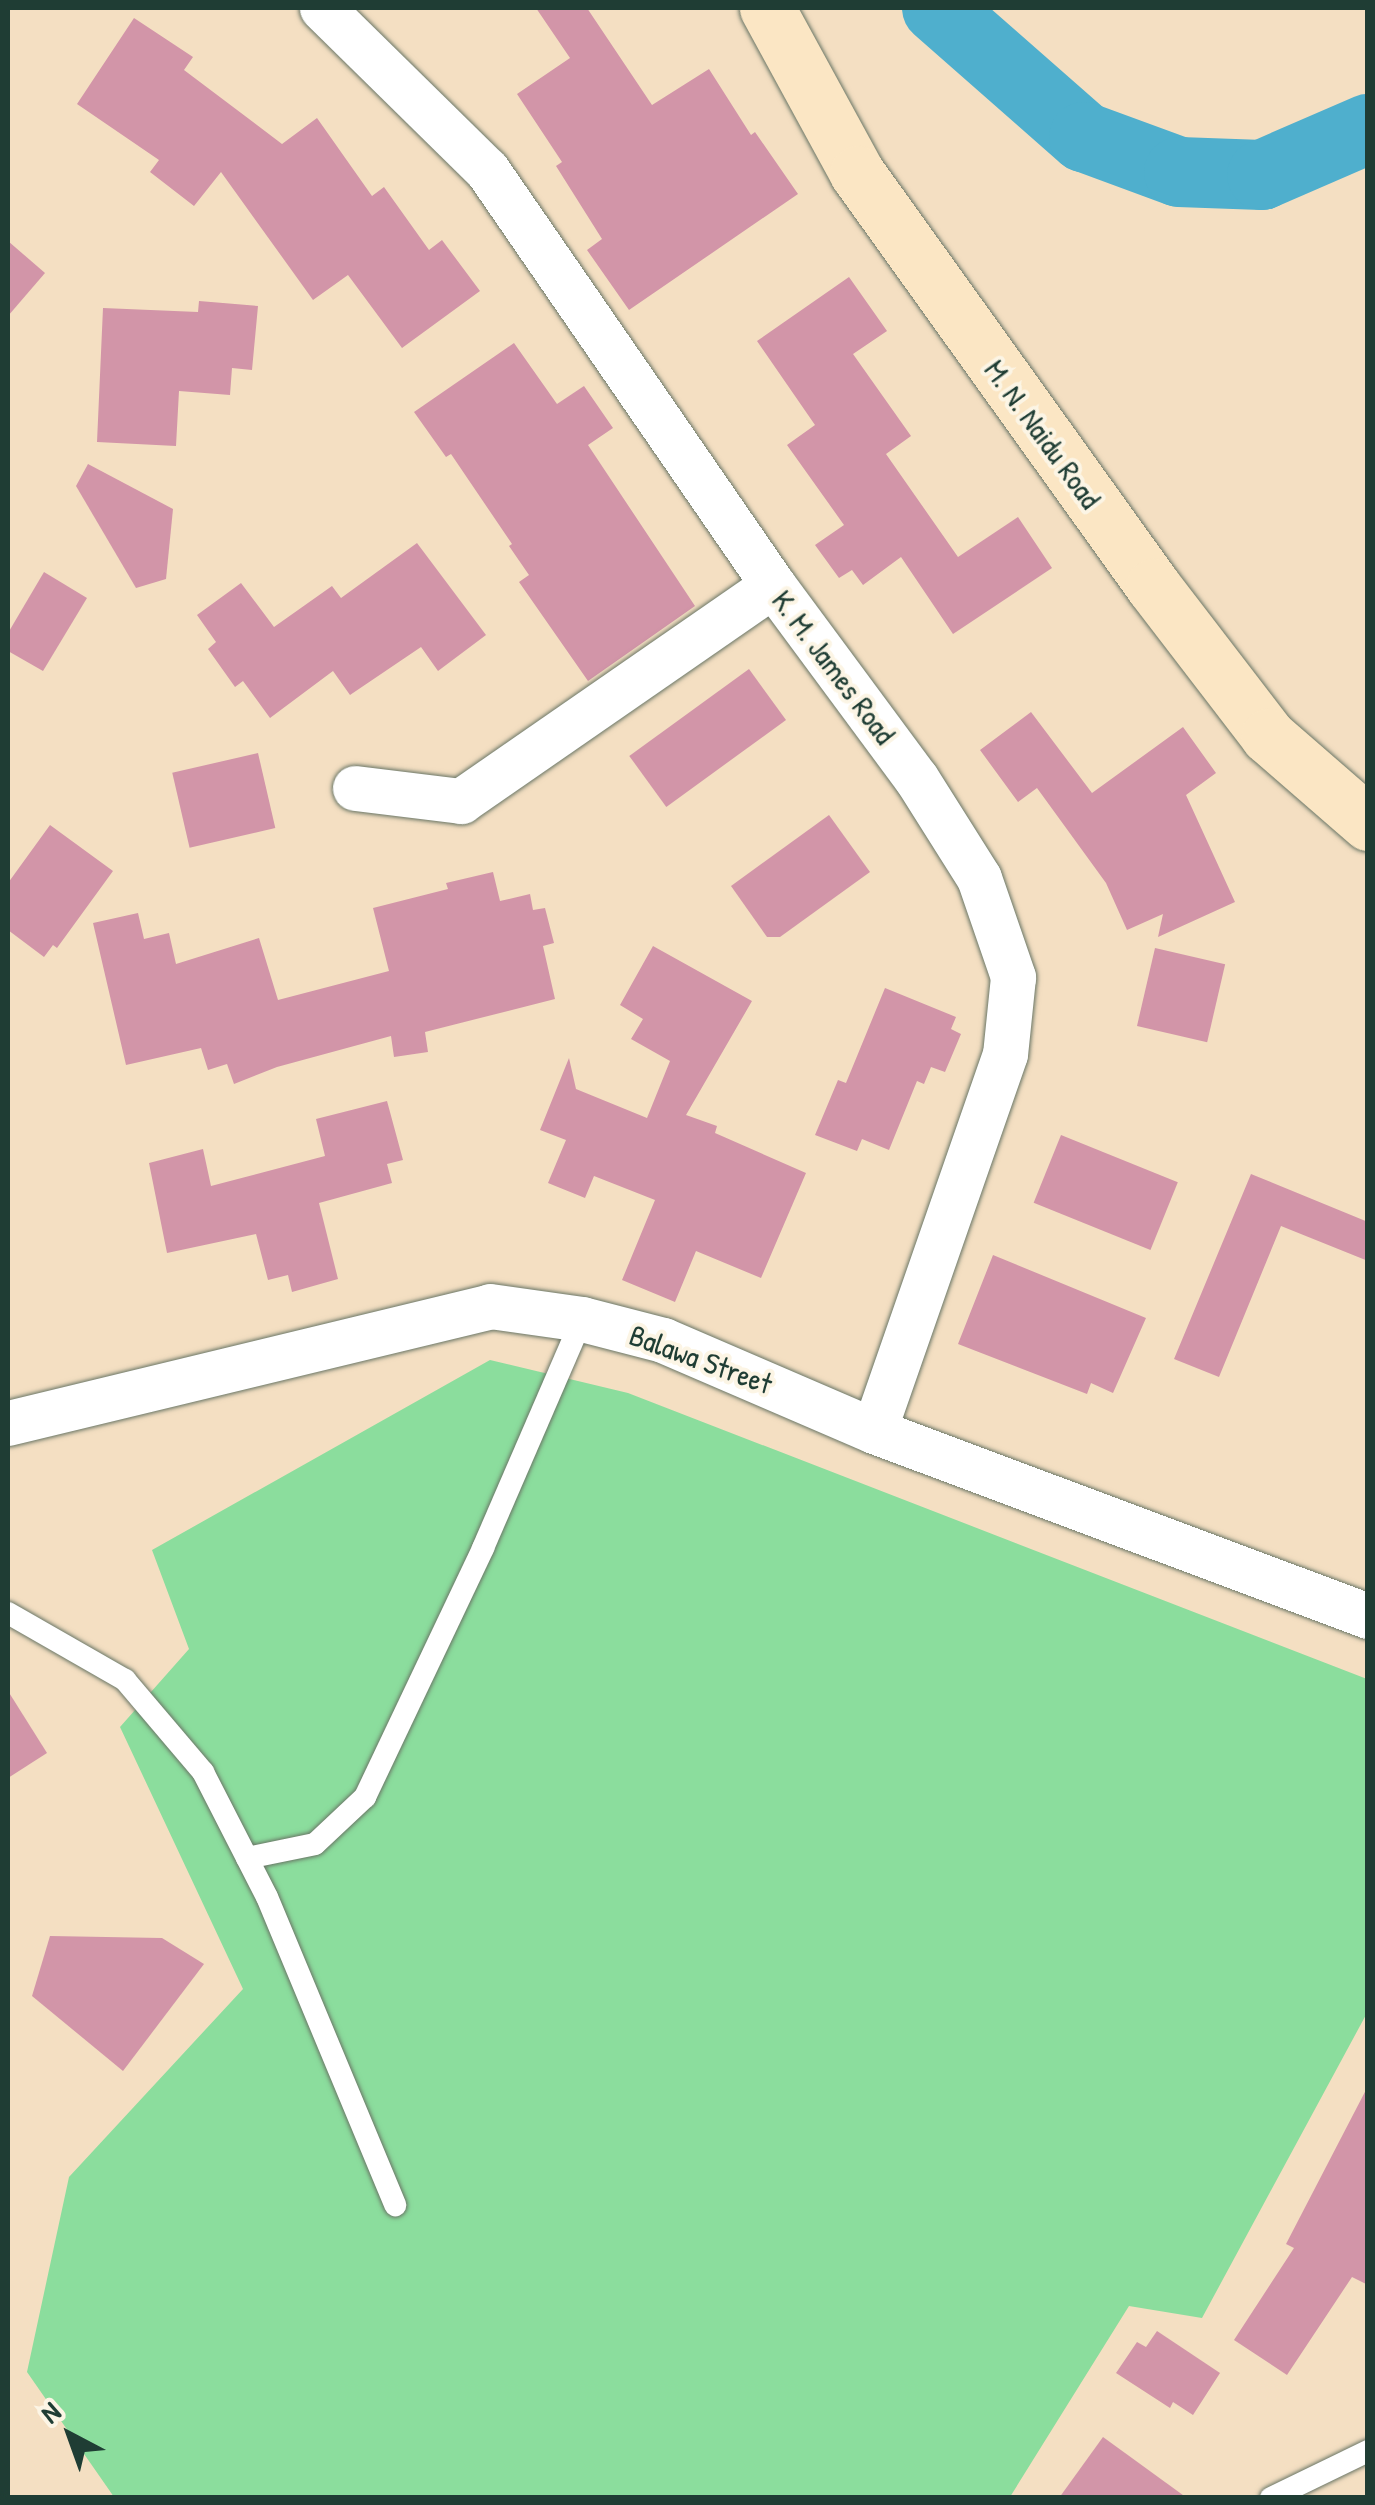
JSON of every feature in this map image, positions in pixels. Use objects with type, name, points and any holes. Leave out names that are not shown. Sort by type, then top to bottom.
[{"type":"main road","name":"M. N. Naidu Road","points":[[768,8],[857,174],[1152,586],[1268,736],[1368,823]]},
{"type":"street","name":"K. M. James Road","points":[[322,8],[488,170],[774,586],[916,778],[978,878],[1012,977],[1005,1054],[874,1431]]},
{"type":"street","points":[[355,788],[460,801],[774,586]]},
{"type":"street","name":"Balawa Street","points":[[8,1423],[490,1306],[582,1318],[664,1340],[874,1431],[1368,1616]]},
{"type":"lane","points":[[247,1858],[316,1844],[364,1797],[483,1548],[582,1318]]},
{"type":"lane","points":[[8,1613],[125,1680],[202,1772],[268,1897],[394,2205]]},
{"type":"lane","points":[[1272,2498],[1368,2451]]},
{"type":"green space","points":[[490,1360],[628,1393],[1367,1679],[1367,2013],[1202,2318],[1129,2306],[1010,2497],[114,2497],[27,2372],[69,2177],[243,1989],[120,1727],[189,1649],[152,1550]]},
{"type":"building","points":[[536,8],[587,8],[652,105],[709,69],[751,135],[755,132],[798,194],[629,310],[587,250],[602,239],[556,166],[562,162],[517,94],[570,58]]},
{"type":"building","points":[[134,18],[193,57],[184,70],[282,144],[317,118],[372,196],[384,187],[429,250],[442,240],[480,291],[402,348],[348,275],[313,300],[221,172],[194,206],[150,172],[159,160],[77,104]]},
{"type":"building","points":[[8,241],[45,273],[8,316]]},
{"type":"building","points":[[849,277],[887,331],[853,354],[911,436],[886,454],[958,557],[1018,517],[1052,568],[953,634],[901,557],[863,585],[852,570],[839,578],[815,545],[844,525],[787,445],[815,425],[757,341]]},
{"type":"building","points":[[199,301],[258,306],[252,370],[232,368],[230,395],[179,391],[176,446],[97,442],[103,308],[198,312]]},
{"type":"building","points":[[514,343],[557,404],[584,386],[613,428],[588,445],[695,606],[588,681],[519,582],[529,575],[509,546],[512,544],[451,454],[446,457],[414,412]]},
{"type":"building","points":[[88,464],[173,509],[166,579],[136,588],[76,486]]},
{"type":"building","points":[[417,543],[486,635],[438,671],[421,647],[350,695],[333,671],[270,718],[243,681],[235,687],[208,649],[216,642],[197,615],[241,583],[274,627],[332,586],[341,598]]},
{"type":"building","points":[[44,572],[87,598],[43,671],[8,651],[8,633]]},
{"type":"building","points":[[749,669],[786,720],[666,807],[629,756]]},
{"type":"building","points":[[1031,712],[1092,793],[1183,727],[1216,773],[1186,795],[1235,902],[1158,937],[1163,914],[1127,930],[1106,883],[1037,788],[1018,802],[980,750]]},
{"type":"building","points":[[258,753],[275,828],[190,848],[172,773]]},
{"type":"building","points":[[829,815],[870,872],[780,937],[767,937],[731,886]]},
{"type":"building","points":[[50,825],[113,871],[57,948],[53,945],[44,957],[8,930],[8,883]]},
{"type":"building","points":[[493,872],[500,901],[530,894],[533,910],[545,908],[554,943],[543,946],[555,999],[425,1032],[428,1052],[394,1057],[391,1036],[277,1067],[234,1084],[227,1064],[208,1070],[201,1048],[126,1065],[93,923],[138,913],[144,939],[169,933],[176,964],[259,938],[278,1000],[389,971],[373,908],[448,889],[446,883]]},
{"type":"building","points":[[653,946],[752,1001],[686,1115],[717,1126],[715,1133],[806,1173],[761,1278],[696,1251],[675,1302],[622,1280],[655,1200],[594,1176],[585,1198],[548,1183],[566,1140],[540,1130],[569,1058],[576,1089],[647,1118],[670,1061],[631,1039],[643,1019],[620,1005]]},
{"type":"building","points":[[1155,948],[1225,964],[1207,1042],[1137,1026]]},
{"type":"building","points":[[885,988],[956,1017],[951,1029],[961,1034],[945,1072],[931,1067],[924,1084],[917,1081],[889,1150],[862,1139],[857,1151],[815,1135],[838,1080],[846,1083]]},
{"type":"building","points":[[387,1101],[403,1160],[387,1164],[392,1183],[319,1203],[338,1279],[292,1292],[288,1275],[268,1280],[256,1234],[167,1253],[149,1163],[203,1149],[211,1186],[325,1156],[316,1119]]},
{"type":"building","points":[[1061,1135],[1178,1182],[1150,1250],[1034,1203]]},
{"type":"building","points":[[1251,1174],[1368,1222],[1368,1261],[1281,1226],[1219,1377],[1174,1359]]},
{"type":"building","points":[[993,1255],[1146,1318],[1113,1393],[1091,1383],[1087,1394],[958,1344]]},
{"type":"building","points":[[8,1691],[47,1753],[8,1778]]},
{"type":"building","points":[[50,1936],[162,1938],[204,1964],[123,2071],[32,1996]]},
{"type":"building","points":[[1368,2086],[1368,2285],[1352,2277],[1287,2375],[1234,2340],[1294,2248],[1286,2244]]},
{"type":"building","points":[[1157,2331],[1220,2373],[1193,2415],[1173,2402],[1170,2408],[1116,2373],[1137,2342],[1146,2347]]},
{"type":"building","points":[[1103,2437],[1187,2498],[1059,2498]]},
{"type":"waterway","points":[[937,8],[1084,137],[1179,172],[1262,175],[1368,129]]}]
